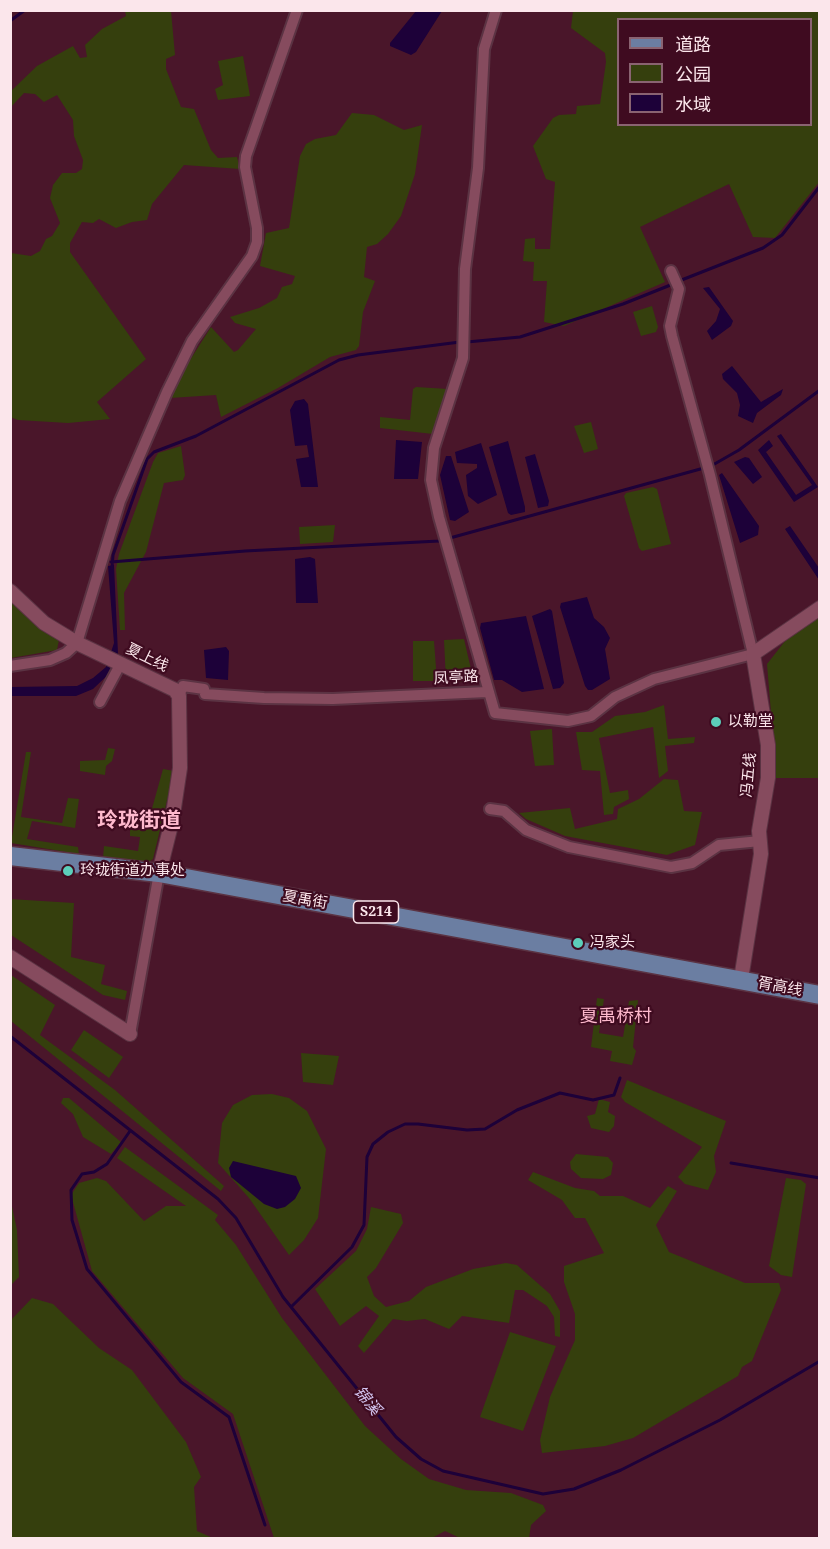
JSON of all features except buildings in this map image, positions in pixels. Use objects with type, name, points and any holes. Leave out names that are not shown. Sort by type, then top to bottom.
[{"type":"main road","name":"夏禹街","points":[[10,856],[159,873],[741,979]]},
{"type":"main road","name":"胥高线","points":[[741,979],[819,995]]},
{"type":"street","points":[[10,666],[50,660],[66,653],[77,644],[120,501],[167,392],[192,341],[252,256],[257,242],[257,228],[245,167],[246,156],[297,10]]},
{"type":"street","points":[[487,692],[430,480],[431,465],[463,358],[465,269],[478,168],[484,49],[496,10]]},
{"type":"street","points":[[671,271],[678,289],[670,326],[672,336],[710,475],[753,654],[819,608]]},
{"type":"street","name":"夏上线","points":[[10,591],[44,623],[77,644],[175,690],[179,696]]},
{"type":"street","name":"凤亭路","points":[[179,696],[183,686],[204,689],[205,694],[264,698],[333,699],[487,692],[495,713],[568,721],[591,716],[615,697],[654,679],[753,654]]},
{"type":"street","name":"冯五线","points":[[741,979],[761,854],[759,831],[768,778],[768,745],[753,654]]},
{"type":"street","points":[[100,702],[121,663]]},
{"type":"street","points":[[10,957],[130,1034],[159,873],[172,821],[180,768],[179,696]]},
{"type":"street","points":[[490,809],[504,811],[526,830],[569,847],[671,867],[692,863],[719,845],[760,841]]},
{"type":"green space","points":[[125,11],[171,11],[175,55],[166,59],[166,69],[181,107],[194,109],[211,150],[218,158],[237,157],[240,169],[184,165],[152,204],[147,220],[132,222],[116,228],[99,219],[93,223],[82,222],[70,243],[70,252],[146,359],[97,402],[110,419],[68,423],[18,420],[10,417],[11,253],[31,256],[40,251],[46,239],[52,236],[60,223],[50,198],[53,185],[62,173],[76,173],[82,169],[83,160],[74,136],[73,120],[57,95],[44,102],[35,94],[24,93],[11,107],[11,91],[37,66],[73,46],[80,58],[87,57],[85,45],[102,29],[126,16]]},
{"type":"green space","points":[[573,11],[819,11],[820,181],[775,238],[753,237],[729,184],[640,227],[665,282],[564,326],[544,322],[547,281],[533,281],[534,262],[523,261],[525,239],[535,238],[535,249],[550,249],[555,182],[546,179],[533,146],[553,118],[559,115],[576,114],[577,106],[600,104],[606,62],[605,53],[571,28]]},
{"type":"green space","points":[[243,56],[250,96],[218,100],[215,89],[223,85],[218,61]]},
{"type":"green space","points":[[352,113],[374,115],[404,130],[422,125],[415,174],[401,216],[388,234],[377,244],[367,247],[364,277],[375,281],[363,312],[359,346],[356,350],[330,357],[278,388],[221,417],[216,395],[170,398],[183,371],[211,327],[234,352],[238,350],[256,329],[235,323],[230,317],[259,308],[277,298],[282,287],[292,284],[295,276],[260,266],[266,233],[289,228],[300,156],[306,144],[315,139],[336,135]]},
{"type":"green space","points":[[652,306],[658,327],[656,332],[641,336],[633,312]]},
{"type":"green space","points":[[416,387],[448,389],[433,434],[380,428],[380,417],[410,420],[413,389]]},
{"type":"green space","points":[[591,422],[598,449],[584,453],[574,426]]},
{"type":"green space","points":[[181,446],[185,475],[183,480],[164,483],[146,552],[124,593],[125,630],[120,630],[116,569],[119,554],[158,453]]},
{"type":"green space","points":[[653,487],[657,489],[671,544],[642,551],[639,548],[624,496],[626,493]]},
{"type":"green space","points":[[335,525],[333,542],[300,544],[299,527]]},
{"type":"green space","points":[[10,601],[59,640],[57,650],[11,658]]},
{"type":"green space","points":[[819,615],[819,778],[774,778],[775,761],[767,664],[789,636]]},
{"type":"green space","points":[[464,639],[474,682],[446,681],[444,640]]},
{"type":"green space","points":[[413,641],[434,641],[437,681],[413,681]]},
{"type":"green space","points":[[664,705],[668,739],[695,737],[694,743],[665,746],[668,771],[659,778],[653,727],[599,738],[610,793],[628,790],[629,799],[614,807],[613,814],[604,815],[600,771],[582,770],[576,732],[592,732],[615,716],[645,712]]},
{"type":"green space","points":[[552,729],[554,765],[535,766],[530,731]]},
{"type":"green space","points":[[108,748],[115,749],[112,761],[106,766],[105,775],[80,771],[80,761],[105,760]]},
{"type":"green space","points":[[26,752],[31,752],[21,817],[62,823],[68,798],[79,799],[75,828],[32,821],[27,839],[78,847],[79,854],[11,843]]},
{"type":"green space","points":[[163,769],[174,771],[153,859],[147,863],[103,858],[104,846],[138,851],[140,837],[130,836],[130,830],[146,830]]},
{"type":"green space","points":[[664,779],[678,780],[684,811],[702,812],[695,845],[667,855],[565,836],[526,819],[519,813],[570,808],[575,829],[617,819],[618,809],[639,799]]},
{"type":"green space","points":[[10,899],[74,903],[71,957],[105,965],[101,984],[127,991],[125,1000],[103,995],[11,935]]},
{"type":"green space","points":[[11,975],[55,1005],[40,1035],[115,1090],[224,1186],[221,1191],[11,1021]]},
{"type":"green space","points":[[597,998],[604,999],[599,1033],[623,1037],[629,1001],[638,1000],[633,1047],[636,1051],[632,1065],[610,1061],[612,1051],[591,1047]]},
{"type":"green space","points":[[84,1030],[123,1057],[109,1078],[71,1050]]},
{"type":"green space","points":[[301,1053],[339,1056],[333,1085],[303,1082]]},
{"type":"green space","points":[[627,1080],[726,1121],[714,1156],[716,1172],[708,1190],[685,1184],[678,1177],[702,1147],[625,1102],[621,1097]]},
{"type":"green space","points":[[272,1094],[289,1098],[307,1111],[326,1149],[318,1218],[304,1240],[289,1255],[249,1198],[218,1163],[222,1123],[233,1105],[252,1095]]},
{"type":"green space","points":[[63,1098],[69,1098],[121,1142],[111,1154],[83,1137],[73,1114],[61,1103]]},
{"type":"green space","points":[[599,1099],[610,1102],[608,1112],[615,1116],[614,1126],[609,1132],[591,1128],[587,1116],[595,1114]]},
{"type":"green space","points":[[125,1147],[218,1215],[215,1220],[236,1245],[282,1318],[365,1426],[401,1459],[429,1479],[466,1490],[511,1493],[543,1505],[546,1511],[531,1525],[529,1538],[460,1538],[445,1531],[432,1538],[274,1538],[233,1414],[183,1378],[92,1271],[71,1195],[79,1183],[97,1178],[106,1181],[144,1221],[166,1206],[186,1206],[117,1158]]},
{"type":"green space","points":[[576,1154],[608,1157],[613,1163],[611,1175],[603,1179],[581,1178],[571,1169],[570,1162]]},
{"type":"green space","points":[[533,1172],[575,1188],[594,1191],[600,1196],[623,1196],[650,1208],[668,1186],[677,1191],[656,1225],[669,1252],[745,1283],[779,1283],[781,1290],[752,1361],[742,1367],[738,1376],[633,1438],[605,1446],[542,1453],[540,1440],[550,1397],[575,1340],[575,1314],[564,1282],[564,1266],[604,1253],[585,1218],[575,1218],[562,1200],[528,1180]]},
{"type":"green space","points":[[786,1178],[801,1180],[806,1184],[792,1277],[781,1275],[769,1266]]},
{"type":"green space","points":[[10,1197],[17,1230],[19,1277],[11,1285]]},
{"type":"green space","points":[[371,1207],[401,1214],[403,1223],[376,1268],[367,1277],[374,1296],[386,1307],[409,1301],[426,1287],[473,1269],[506,1263],[517,1265],[550,1294],[560,1311],[560,1337],[555,1336],[554,1317],[547,1306],[523,1290],[515,1290],[509,1323],[462,1316],[449,1329],[425,1319],[407,1321],[393,1319],[364,1353],[358,1346],[379,1316],[366,1306],[340,1326],[315,1289],[356,1251],[367,1229]]},
{"type":"green space","points":[[32,1298],[53,1304],[99,1348],[132,1370],[186,1442],[201,1477],[194,1487],[197,1531],[213,1538],[11,1538],[11,1320]]},
{"type":"green space","points":[[510,1332],[556,1346],[523,1431],[480,1417]]},
{"type":"water","points":[[416,11],[442,11],[416,52],[411,55],[390,46],[390,43]]},
{"type":"water","points":[[709,287],[733,321],[731,326],[712,340],[707,331],[716,321],[720,309],[703,288]]},
{"type":"water","points":[[732,366],[761,402],[783,389],[781,395],[757,413],[753,423],[738,416],[740,405],[737,393],[723,379],[722,374]]},
{"type":"water","points":[[304,399],[308,404],[318,487],[301,487],[296,459],[309,457],[307,445],[295,446],[290,410],[295,401]]},
{"type":"water","points":[[781,434],[818,487],[794,502],[758,450],[769,440],[773,446],[766,452],[796,495],[812,485],[777,436]]},
{"type":"water","points":[[396,440],[422,442],[418,479],[394,479]]},
{"type":"water","points":[[508,441],[525,507],[525,512],[511,515],[508,513],[489,447]]},
{"type":"water","points":[[481,443],[497,495],[478,504],[468,496],[466,475],[477,468],[477,464],[457,463],[455,452]]},
{"type":"water","points":[[535,454],[549,501],[548,506],[538,508],[525,457]]},
{"type":"water","points":[[446,456],[451,456],[469,512],[455,521],[450,520],[440,475]]},
{"type":"water","points":[[745,457],[749,458],[762,477],[753,484],[734,462]]},
{"type":"water","points":[[722,473],[759,526],[758,535],[740,543],[719,475]]},
{"type":"water","points":[[790,526],[819,568],[819,580],[785,529]]},
{"type":"water","points":[[310,557],[315,559],[318,603],[296,603],[295,559]]},
{"type":"water","points":[[114,565],[118,654],[112,671],[93,689],[76,696],[11,696],[11,687],[77,686],[93,678],[106,667],[114,643],[108,566]]},
{"type":"water","points":[[587,597],[594,618],[604,627],[610,638],[605,649],[610,679],[592,690],[588,690],[585,686],[560,607],[561,603]]},
{"type":"water","points":[[550,609],[564,683],[560,688],[553,689],[532,616]]},
{"type":"water","points":[[526,616],[544,689],[522,692],[502,680],[494,680],[480,628],[481,623]]},
{"type":"water","points":[[226,647],[229,651],[228,680],[206,678],[204,650]]},
{"type":"water","points":[[233,1161],[296,1176],[301,1188],[295,1199],[285,1207],[277,1209],[264,1204],[231,1177],[229,1168]]},
{"type":"waterway","points":[[10,21],[25,10]]},
{"type":"waterway","points":[[679,281],[763,248],[782,235],[820,186]]},
{"type":"waterway","points":[[467,342],[520,337],[623,304],[673,284]]},
{"type":"waterway","points":[[112,568],[113,555],[147,459],[154,452],[196,436],[339,360],[358,355],[460,342]]},
{"type":"waterway","points":[[711,466],[739,450],[820,390]]},
{"type":"waterway","points":[[111,562],[245,551],[439,541],[704,468]]},
{"type":"waterway","name":"锦溪","points":[[10,1036],[218,1199],[236,1218],[283,1297],[396,1437],[421,1459],[443,1471],[543,1494],[574,1489],[621,1470],[720,1420],[820,1361]]},
{"type":"waterway","points":[[291,1307],[352,1247],[364,1225],[367,1157],[373,1144],[388,1132],[405,1124],[467,1130],[485,1129],[517,1110],[560,1093],[593,1100],[614,1095],[620,1078]]},
{"type":"waterway","points":[[130,1131],[107,1164],[94,1172],[82,1174],[71,1190],[72,1220],[87,1269],[181,1382],[229,1417],[265,1525]]},
{"type":"waterway","points":[[731,1163],[820,1178]]},
{"type":"place","name":"以勒堂","points":[[716,722]]},
{"type":"place","name":"玲珑街道办事处","points":[[68,871]]},
{"type":"place","name":"冯家头","points":[[578,943]]},
{"type":"district","name":"玲珑街道","points":[[139,821]]},
{"type":"district","name":"夏禹桥村","points":[[616,1017]]}]
